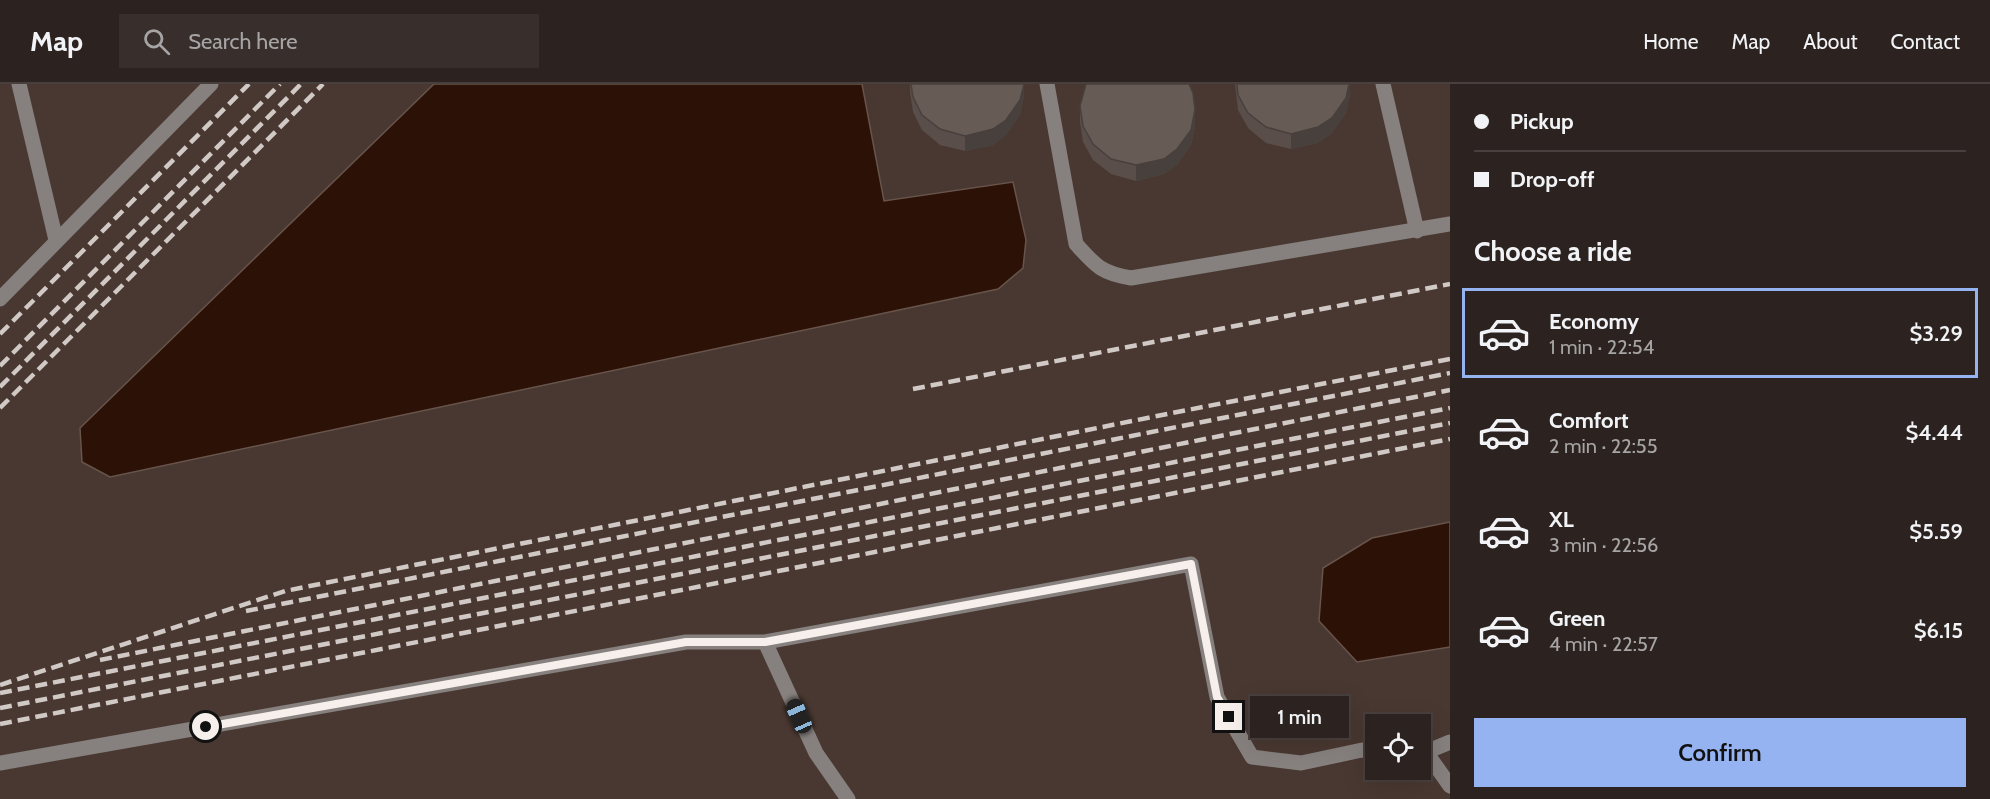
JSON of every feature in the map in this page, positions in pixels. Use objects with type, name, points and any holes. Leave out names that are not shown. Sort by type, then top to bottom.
[{"type":"lane","points":[[18,84],[56,240]]},
{"type":"lane","points":[[0,299],[212,84]]},
{"type":"lane","points":[[1047,84],[1076,244],[1093,263],[1111,274],[1131,278],[1450,224]]},
{"type":"lane","points":[[1383,84],[1417,231]]},
{"type":"lane","points":[[0,763],[686,642],[765,642],[1191,564],[1217,697],[1252,757],[1301,763],[1365,750]]},
{"type":"lane","points":[[765,642],[816,753],[848,799]]},
{"type":"lane","points":[[1431,749],[1450,742]]},
{"type":"lane","points":[[1431,762],[1450,786]]},
{"type":"shaded area","points":[[0,84],[1450,84],[1450,799],[0,799]]},
{"type":"shaded area","points":[[434,84],[862,84],[884,201],[1013,182],[1026,240],[1023,268],[998,289],[110,477],[82,462],[80,428]]},
{"type":"shaded area","points":[[1450,522],[1450,647],[1357,662],[1319,621],[1323,568],[1372,538]]},
{"type":"building","points":[[911,84],[1024,84],[1020,100],[1006,120],[993,129],[965,136],[940,129],[922,115],[913,97]]},
{"type":"building","points":[[1086,84],[1189,84],[1193,93],[1195,110],[1191,130],[1177,149],[1164,159],[1136,165],[1111,159],[1093,144],[1083,126],[1080,106]]},
{"type":"building","points":[[1237,84],[1349,84],[1346,98],[1332,118],[1318,127],[1291,134],[1266,127],[1248,113],[1238,95]]},
{"type":"railway","points":[[0,334],[249,84]]},
{"type":"railway","points":[[0,366],[280,84]]},
{"type":"railway","points":[[0,387],[301,84]]},
{"type":"railway","points":[[0,408],[323,84]]},
{"type":"railway","points":[[913,389],[1450,284]]},
{"type":"railway","points":[[0,685],[285,591],[1450,359]]},
{"type":"railway","points":[[246,611],[1450,373]]},
{"type":"railway","points":[[100,660],[1450,390]]},
{"type":"railway","points":[[0,693],[1450,408]]},
{"type":"railway","points":[[0,708],[1450,423]]},
{"type":"railway","points":[[0,724],[1450,439]]},
{"type":"route","points":[[206,727],[686,642],[765,642],[1191,564],[1217,697],[1229,717]]}]
